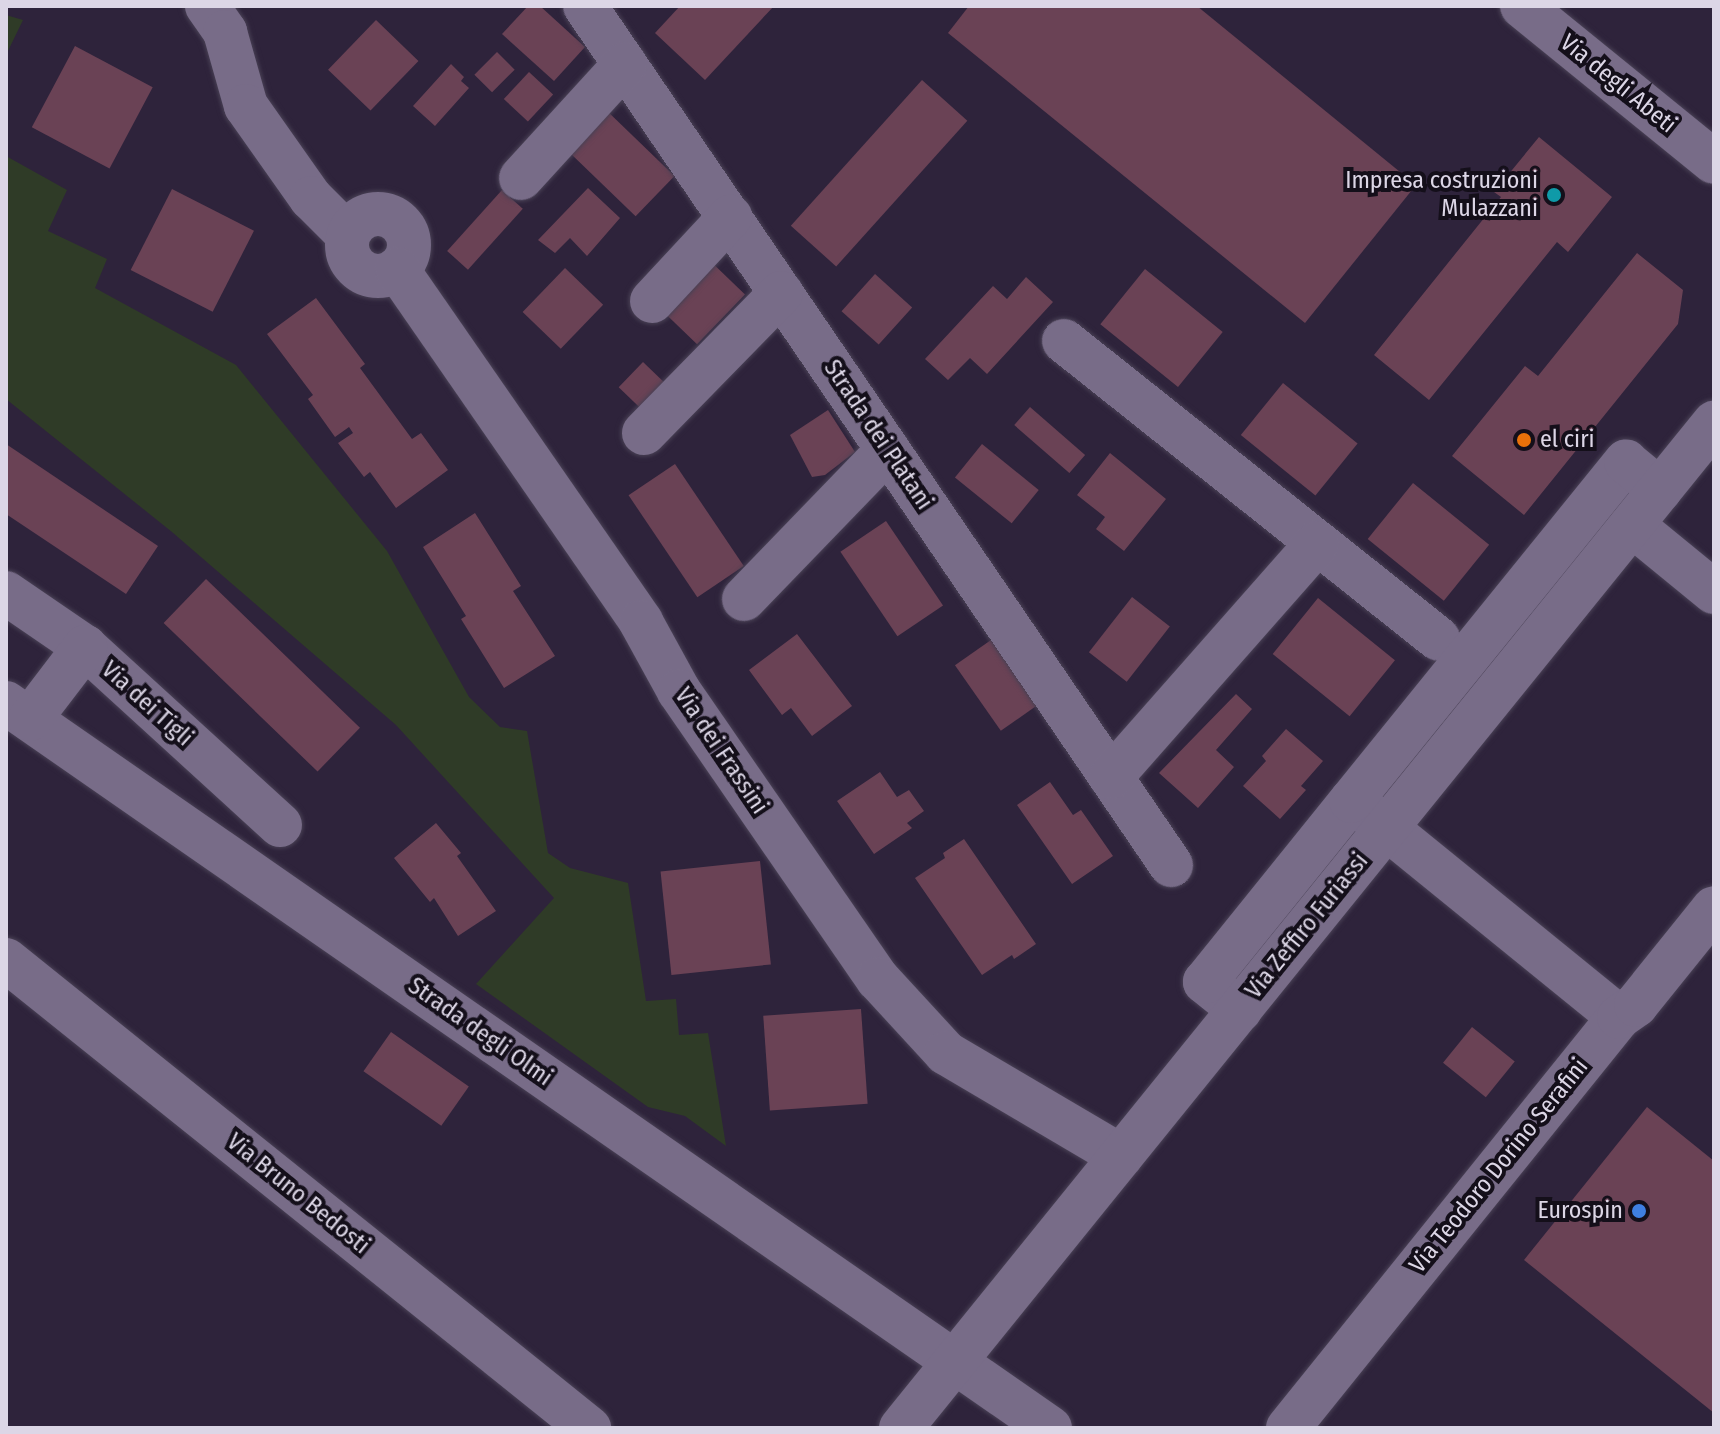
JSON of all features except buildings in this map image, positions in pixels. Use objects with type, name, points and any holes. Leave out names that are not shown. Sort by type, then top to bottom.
[{"type":"street","name":"Via dei Frassini","points":[[207,6],[225,32],[246,106],[311,198],[348,235],[360,219],[368,215],[396,218],[408,233],[410,243],[405,262],[397,269],[641,622],[679,691],[878,979],[946,1053],[1121,1156]]},
{"type":"street","name":"Strada dei Platani","points":[[585,6],[1171,865]]},
{"type":"street","name":"Via degli Abeti","points":[[1522,6],[1714,162]]},
{"type":"street","points":[[521,178],[625,64]]},
{"type":"street","points":[[652,301],[730,217]]},
{"type":"street","points":[[644,433],[781,293]]},
{"type":"street","points":[[1064,341],[1438,639]]},
{"type":"street","name":"Via Zeffiro Furiassi","points":[[901,1428],[1714,423]]},
{"type":"street","points":[[744,599],[888,450]]},
{"type":"street","points":[[1240,1010],[1205,982],[1351,801],[1626,462],[1660,490]]},
{"type":"street","points":[[1632,525],[1714,592]]},
{"type":"street","points":[[1111,777],[1317,543]]},
{"type":"street","name":"Via dei Tigli","points":[[6,593],[85,647],[280,825]]},
{"type":"street","points":[[18,711],[85,647]]},
{"type":"street","name":"Strada degli Olmi","points":[[18,711],[954,1362]]},
{"type":"street","points":[[1351,801],[1388,826],[1619,1017]]},
{"type":"street","name":"Via Teodoro Dorino Serafini","points":[[1288,1428],[1619,1017],[1636,1005],[1714,908]]},
{"type":"street","name":"Via Bruno Bedosti","points":[[6,960],[589,1428]]},
{"type":"street","points":[[954,1362],[1050,1428]]},
{"type":"green space","points":[[6,15],[23,20],[6,55]]},
{"type":"green space","points":[[6,156],[67,190],[48,231],[107,259],[95,288],[236,365],[387,551],[469,697],[500,727],[527,731],[548,853],[570,868],[628,883],[646,1001],[676,999],[679,1035],[708,1033],[726,1146],[685,1116],[648,1107],[476,984],[554,898],[396,725],[172,532],[6,399]]},
{"type":"place","name":"Impresa costruzioni Mulazzani","points":[[1554,195]]},
{"type":"place","name":"el ciri","points":[[1524,440]]},
{"type":"place","name":"Eurospin","points":[[1639,1211]]}]
